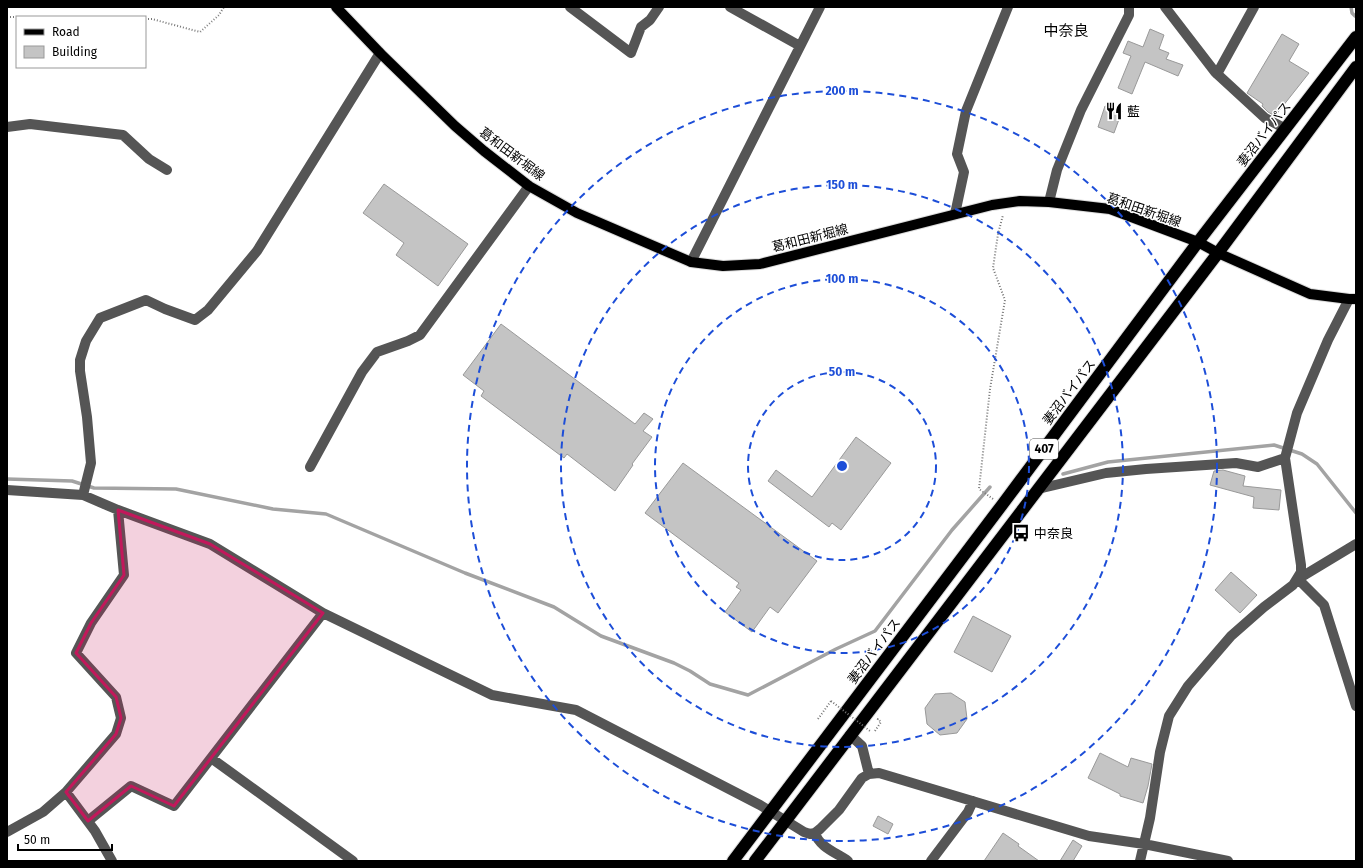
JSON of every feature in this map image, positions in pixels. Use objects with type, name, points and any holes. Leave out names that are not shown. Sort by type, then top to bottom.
[{"type":"highway","name":"妻沼バイパス","points":[[733,861],[1002,505],[1198,242],[1356,37]]},
{"type":"highway","name":"407","points":[[755,861],[1218,253],[1356,67]]},
{"type":"main road","name":"葛和田新堀線","points":[[336,7],[380,53],[455,126],[529,186],[577,213],[691,262],[723,266],[760,264],[992,205],[1020,201],[1049,202],[1110,209],[1198,242],[1218,253],[1310,294],[1352,299]]},
{"type":"street","points":[[570,7],[631,53],[641,27],[650,20],[659,7]]},
{"type":"street","points":[[730,7],[800,46]]},
{"type":"street","points":[[691,262],[820,7]]},
{"type":"street","points":[[955,214],[964,172],[957,154],[966,111],[1008,7]]},
{"type":"street","points":[[1049,202],[1057,170],[1081,110],[1126,22],[1129,15],[1129,7]]},
{"type":"street","points":[[1165,7],[1217,74],[1265,118],[1286,129]]},
{"type":"street","points":[[1217,74],[1254,7]]},
{"type":"street","points":[[83,495],[91,463],[80,360],[86,341],[100,318],[146,300],[195,320],[208,310],[257,251],[380,53]]},
{"type":"street","points":[[7,127],[30,124],[123,135],[149,159],[167,170]]},
{"type":"street","points":[[310,467],[362,372],[377,352],[408,341],[420,334],[529,186]]},
{"type":"street","points":[[1140,861],[1150,818],[1160,752],[1169,716],[1188,686],[1231,636],[1264,607],[1293,585],[1301,572],[1285,458],[1300,405],[1328,340],[1352,299]]},
{"type":"street","points":[[1038,489],[1106,473],[1146,469],[1236,464],[1258,467],[1285,458]]},
{"type":"street","points":[[7,490],[83,495],[118,510],[210,544],[323,613],[492,695],[576,710],[770,811],[804,832],[810,834],[820,830],[839,810],[862,778],[869,774],[879,773],[1089,836],[1144,844],[1228,861]]},
{"type":"street","points":[[7,832],[43,812],[66,792],[116,734],[121,718],[116,697],[76,653],[91,623],[124,575],[118,510]]},
{"type":"street","points":[[1298,579],[1356,544]]},
{"type":"street","points":[[1298,579],[1324,605],[1356,706]]},
{"type":"street","points":[[88,821],[132,786],[174,806],[323,613]]},
{"type":"street","points":[[850,735],[862,746],[869,774]]},
{"type":"street","points":[[211,758],[353,861]]},
{"type":"street","points":[[66,792],[95,831],[112,861]]},
{"type":"street","points":[[931,861],[968,812],[973,801]]},
{"type":"street","points":[[815,833],[817,839],[821,843],[848,861]]},
{"type":"path","points":[[146,19],[152,19],[200,32],[219,15],[224,7]]},
{"type":"path","points":[[1002,505],[979,489],[990,389],[1005,300],[993,268],[998,234],[1006,203]]},
{"type":"path","points":[[818,718],[831,701],[870,731]]},
{"type":"path","points":[[874,725],[878,719],[882,722],[875,731]]},
{"type":"highlighted area","points":[[118,510],[210,544],[323,613],[174,806],[131,786],[88,821],[66,792],[116,734],[121,718],[116,697],[76,653],[91,623],[124,575]]},
{"type":"building","points":[[1150,29],[1164,35],[1159,49],[1169,53],[1166,59],[1183,65],[1178,76],[1145,62],[1132,94],[1118,88],[1131,56],[1123,53],[1128,41],[1143,47]]},
{"type":"building","points":[[1282,34],[1299,44],[1289,61],[1309,73],[1275,116],[1262,106],[1263,104],[1247,93]]},
{"type":"building","points":[[1105,106],[1122,111],[1114,133],[1098,127]]},
{"type":"building","points":[[384,184],[468,244],[438,286],[396,255],[404,243],[363,213]]},
{"type":"building","points":[[501,324],[635,424],[644,413],[653,419],[643,431],[652,437],[632,464],[633,465],[615,491],[567,454],[564,458],[481,396],[484,391],[463,375]]},
{"type":"building","points":[[856,437],[891,463],[841,530],[832,523],[829,527],[768,481],[776,470],[812,497]]},
{"type":"building","points":[[683,463],[817,561],[778,613],[770,607],[752,632],[725,612],[741,590],[736,587],[739,583],[645,513]]},
{"type":"building","points":[[1223,470],[1245,476],[1243,486],[1281,490],[1279,510],[1253,508],[1254,497],[1210,485],[1214,471]]},
{"type":"building","points":[[1231,572],[1257,595],[1240,613],[1215,590]]},
{"type":"building","points":[[973,616],[1011,636],[992,672],[954,652]]},
{"type":"building","points":[[951,693],[965,702],[967,719],[957,733],[940,735],[927,724],[925,708],[935,694]]},
{"type":"building","points":[[1100,753],[1128,767],[1131,758],[1152,764],[1143,803],[1120,796],[1120,794],[1088,778]]},
{"type":"building","points":[[878,816],[893,824],[888,834],[873,826]]},
{"type":"building","points":[[1003,833],[1019,844],[1018,846],[1039,861],[984,861]]},
{"type":"building","points":[[1073,840],[1082,846],[1073,861],[1060,861]]},
{"type":"waterway","points":[[1351,7],[1352,13],[1355,16]]},
{"type":"waterway","points":[[1063,474],[1108,462],[1274,445],[1302,454],[1317,464],[1356,513]]},
{"type":"waterway","points":[[7,479],[72,481],[94,488],[176,489],[273,509],[326,514],[465,573],[554,607],[601,636],[674,663],[710,684],[748,695],[836,649],[875,631],[952,530],[990,487]]},
{"type":"place","name":"藍","points":[[1114,111]]},
{"type":"place","name":"中奈良","points":[[1021,533]]},
{"type":"district","name":"中奈良","points":[[1066,31]]}]
